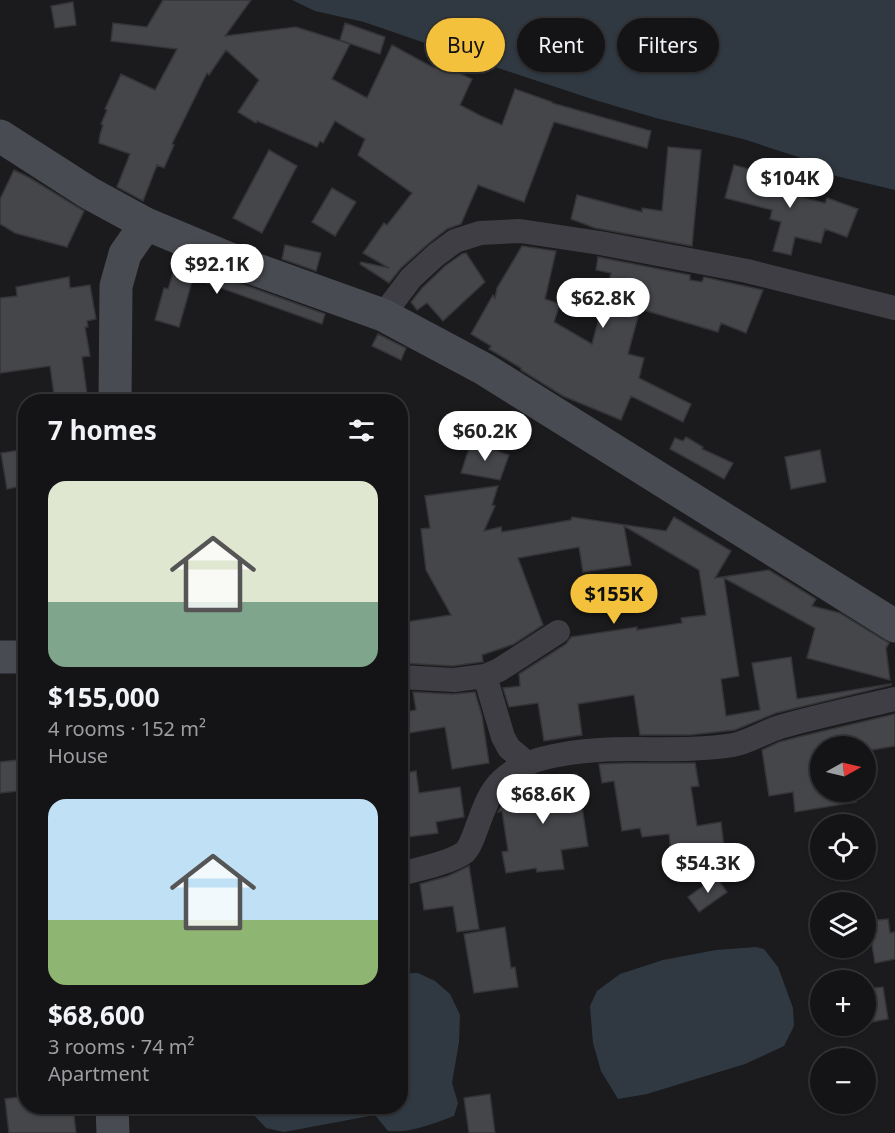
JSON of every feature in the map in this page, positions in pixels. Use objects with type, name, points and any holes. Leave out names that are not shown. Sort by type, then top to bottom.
[{"type":"street","points":[[0,136],[89,193],[146,224],[249,267],[383,315],[484,369],[895,626]]},
{"type":"street","points":[[115,394],[116,286],[126,254],[146,224]]},
{"type":"street","points":[[383,315],[411,278],[455,241],[480,233],[520,231],[600,243],[747,272],[895,308]]},
{"type":"street","points":[[408,677],[454,680],[485,676],[558,632]]},
{"type":"street","points":[[0,657],[18,657]]},
{"type":"street","points":[[485,676],[503,738],[509,748],[528,764]]},
{"type":"street","points":[[408,872],[450,860],[465,852],[493,788],[514,770],[541,758],[619,748],[684,749],[735,745],[777,728],[895,699]]},
{"type":"street","points":[[112,1114],[112,1133]]},
{"type":"shaded area","points":[[292,0],[895,0],[895,190],[836,176],[798,157],[743,139],[656,118],[505,70],[505,18],[426,18],[426,43],[364,22],[315,11]]},
{"type":"shaded area","points":[[756,947],[764,949],[778,967],[793,1008],[794,1026],[784,1046],[745,1064],[647,1094],[618,1099],[601,1071],[593,1043],[590,1006],[597,991],[620,974],[663,960],[716,950]]},
{"type":"shaded area","points":[[418,973],[435,981],[450,994],[460,1015],[459,1042],[452,1083],[458,1103],[454,1116],[405,1131],[388,1131],[375,1115],[284,1132],[266,1128],[253,1114],[408,1114],[408,974]]},
{"type":"building","points":[[163,0],[251,0],[225,36],[296,27],[350,44],[332,79],[367,98],[392,45],[426,64],[426,72],[457,72],[472,79],[460,105],[502,125],[515,89],[552,103],[651,131],[647,148],[554,122],[524,202],[478,185],[461,224],[447,229],[428,244],[401,268],[389,283],[360,264],[361,262],[389,268],[363,253],[384,223],[387,225],[412,193],[358,155],[365,139],[335,121],[323,143],[320,141],[317,147],[257,121],[256,123],[238,112],[259,80],[226,50],[209,75],[207,73],[172,144],[174,145],[164,168],[157,165],[143,201],[117,187],[130,154],[99,143],[103,125],[101,124],[107,110],[105,109],[121,74],[155,90],[177,49],[111,41],[113,23],[147,27]]},
{"type":"building","points":[[73,2],[76,25],[55,28],[51,6]]},
{"type":"building","points":[[345,23],[385,37],[380,54],[340,40]]},
{"type":"building","points":[[668,147],[701,150],[692,246],[595,228],[571,219],[577,195],[642,212],[642,208],[662,211]]},
{"type":"building","points":[[269,150],[297,166],[262,233],[233,218]]},
{"type":"building","points":[[734,165],[777,177],[774,190],[825,203],[827,198],[858,209],[847,237],[825,229],[821,243],[795,237],[791,255],[773,251],[781,222],[770,219],[772,210],[725,198]]},
{"type":"building","points":[[14,170],[84,211],[67,247],[15,233],[0,224],[0,199]]},
{"type":"building","points":[[332,188],[356,202],[335,236],[312,222]]},
{"type":"building","points":[[285,245],[321,253],[316,271],[282,259]]},
{"type":"building","points":[[522,246],[556,251],[545,299],[560,304],[554,322],[592,344],[611,273],[596,270],[598,257],[690,275],[690,280],[702,282],[704,277],[763,290],[746,333],[721,323],[718,332],[640,309],[628,354],[644,358],[639,378],[691,404],[683,422],[631,396],[621,420],[563,396],[489,349],[491,346],[471,334],[493,295],[495,298],[497,288]]},
{"type":"building","points":[[466,253],[485,282],[443,321],[427,303],[417,310],[411,302],[422,288],[445,266]]},
{"type":"building","points":[[178,258],[325,314],[322,324],[193,278],[179,327],[155,320],[164,288],[168,289]]},
{"type":"building","points":[[69,277],[70,288],[90,285],[96,319],[87,321],[88,327],[85,327],[90,356],[82,357],[87,394],[54,394],[50,366],[0,373],[0,298],[17,296],[16,287]]},
{"type":"building","points":[[378,334],[406,348],[401,360],[372,346]]},
{"type":"building","points":[[686,437],[703,447],[702,449],[733,463],[724,479],[670,449],[675,438],[683,441]]},
{"type":"building","points":[[471,442],[509,455],[500,480],[461,473]]},
{"type":"building","points":[[18,450],[18,487],[7,489],[1,453]]},
{"type":"building","points":[[820,450],[826,482],[791,489],[785,457]]},
{"type":"building","points":[[498,486],[492,505],[495,506],[484,531],[501,527],[502,532],[571,520],[572,517],[666,531],[674,517],[731,551],[715,578],[769,570],[816,599],[812,606],[840,613],[889,643],[886,648],[890,680],[807,658],[815,628],[724,578],[739,676],[721,679],[726,716],[760,710],[752,663],[791,657],[797,699],[891,685],[776,713],[735,730],[690,735],[640,735],[634,695],[578,704],[582,735],[544,741],[538,703],[509,707],[503,688],[520,686],[519,674],[566,644],[571,637],[682,623],[681,618],[706,615],[699,570],[624,526],[631,565],[583,572],[579,547],[518,558],[543,625],[514,644],[482,655],[483,662],[453,666],[408,663],[408,622],[451,615],[426,570],[421,529],[430,528],[425,496]]},
{"type":"building","points":[[413,692],[453,694],[475,692],[482,716],[489,763],[452,769],[445,727],[409,733],[408,711],[416,710]]},
{"type":"building","points":[[895,714],[895,746],[876,749],[876,736],[810,736],[810,802],[856,802],[795,812],[793,792],[769,796],[762,750],[779,742]]},
{"type":"building","points":[[18,760],[18,791],[0,793],[0,762]]},
{"type":"building","points":[[695,763],[699,786],[691,787],[697,826],[721,822],[724,847],[703,850],[702,846],[671,851],[669,834],[642,837],[640,828],[622,831],[614,781],[602,783],[599,764]]},
{"type":"building","points":[[416,771],[419,793],[460,787],[464,817],[436,822],[438,833],[408,837],[408,772]]},
{"type":"building","points":[[577,774],[588,846],[561,850],[564,869],[537,872],[536,868],[506,873],[502,852],[508,851],[502,811],[498,812],[506,797],[511,791],[544,787],[543,779]]},
{"type":"building","points":[[469,866],[479,929],[457,932],[453,906],[424,910],[420,884],[448,876]]},
{"type":"building","points":[[716,877],[727,892],[699,912],[688,897]]},
{"type":"building","points":[[888,919],[890,933],[895,932],[895,959],[875,963],[876,920]]},
{"type":"building","points":[[505,927],[511,968],[515,967],[518,987],[474,993],[464,934]]},
{"type":"building","points":[[883,987],[888,1019],[876,1021],[876,988]]},
{"type":"building","points":[[490,1094],[495,1133],[469,1133],[464,1098]]},
{"type":"building","points":[[18,1097],[18,1114],[74,1114],[76,1133],[9,1133],[5,1099]]}]
